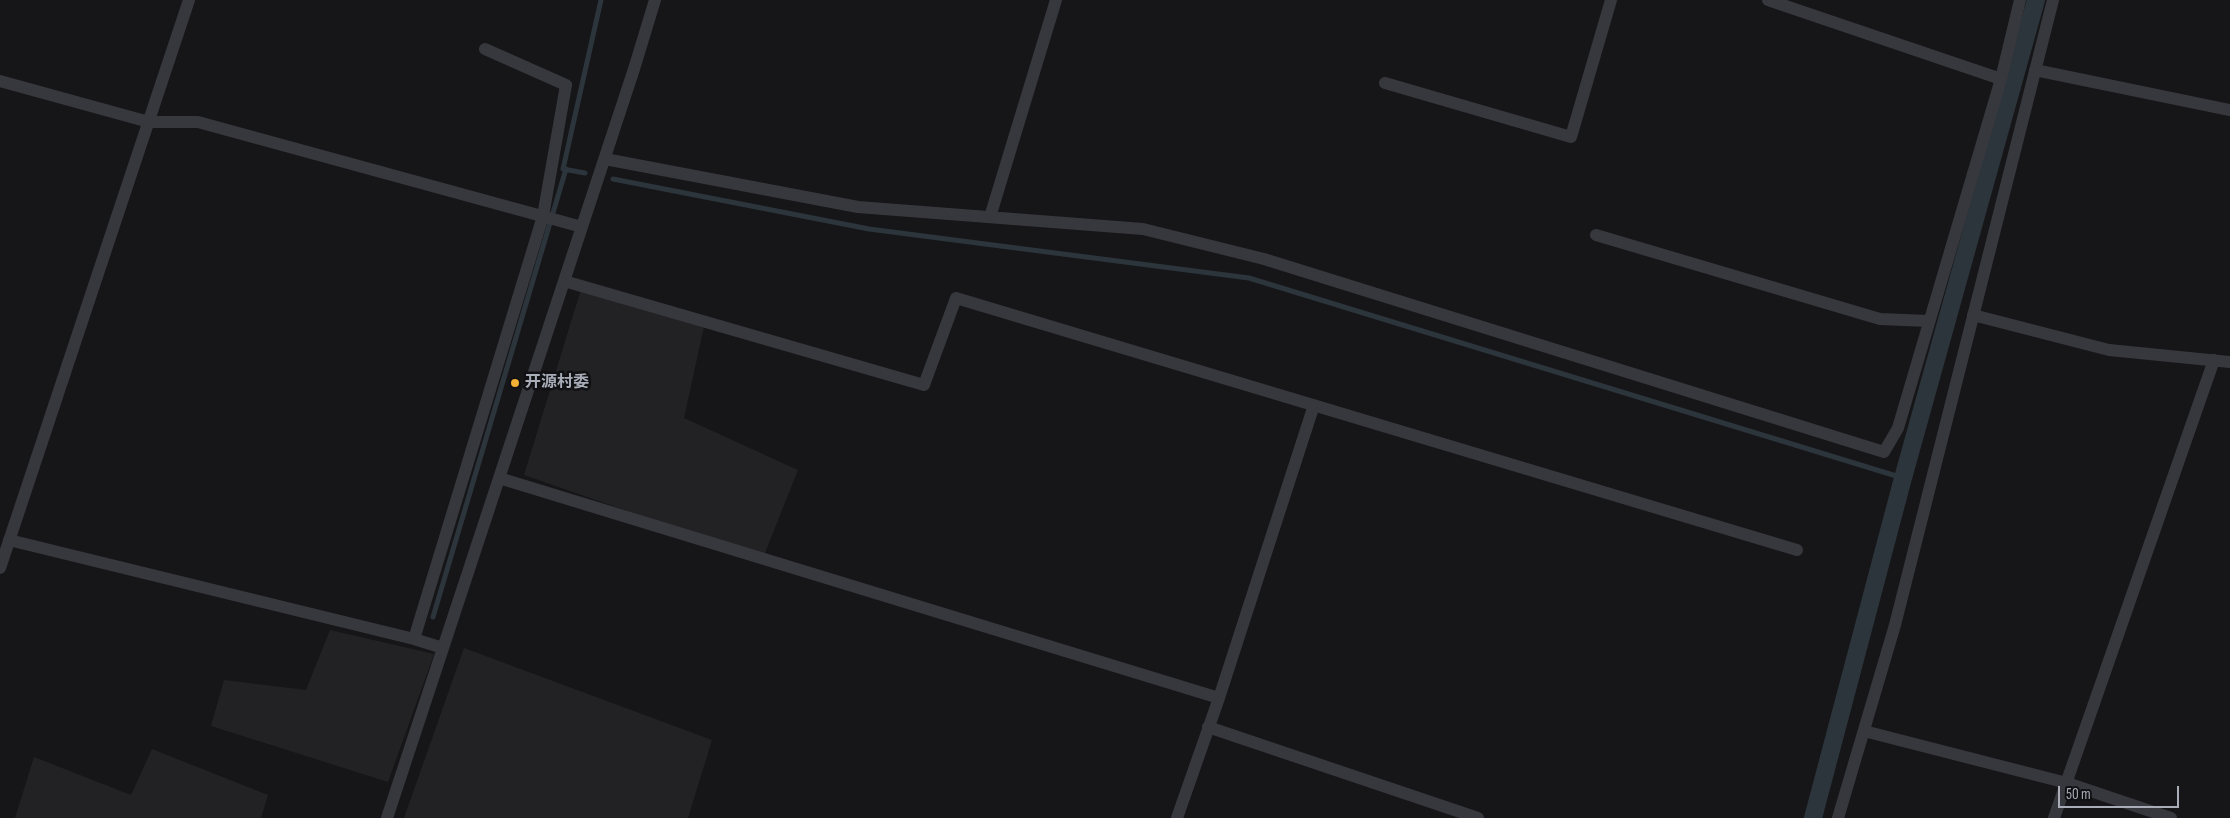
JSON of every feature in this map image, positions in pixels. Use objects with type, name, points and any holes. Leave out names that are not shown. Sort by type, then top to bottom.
[{"type":"street","points":[[0,568],[189,0]]},
{"type":"street","points":[[387,818],[605,159],[655,0]]},
{"type":"street","points":[[990,217],[1056,0]]},
{"type":"street","points":[[1385,83],[1571,137],[1612,0]]},
{"type":"street","points":[[1768,0],[2001,79]]},
{"type":"street","points":[[605,159],[858,206],[1143,229],[1264,259],[1884,452],[1898,428],[2001,79],[2020,0]]},
{"type":"street","points":[[1838,818],[1895,625],[2053,0]]},
{"type":"street","points":[[414,638],[543,216],[566,85],[485,49]]},
{"type":"street","points":[[2035,70],[2230,110]]},
{"type":"street","points":[[0,81],[149,122],[198,122],[582,227]]},
{"type":"street","points":[[1596,235],[1880,319],[1929,321]]},
{"type":"street","points":[[564,281],[924,386],[956,298],[1796,550]]},
{"type":"street","points":[[1973,315],[2109,350],[2230,362]]},
{"type":"street","points":[[2054,818],[2214,360]]},
{"type":"street","points":[[1176,818],[1219,698],[1314,405]]},
{"type":"street","points":[[499,478],[1219,698]]},
{"type":"street","points":[[9,540],[414,638],[443,648]]},
{"type":"street","points":[[1208,727],[1478,818]]},
{"type":"street","points":[[1864,731],[2067,783],[2171,818]]},
{"type":"shaded area","points":[[582,286],[705,322],[684,418],[798,470],[763,558],[524,475]]},
{"type":"shaded area","points":[[330,630],[434,654],[388,782],[211,726],[224,680],[306,690]]},
{"type":"shaded area","points":[[464,648],[712,740],[688,818],[404,818]]},
{"type":"shaded area","points":[[152,749],[268,795],[261,818],[15,818],[34,757],[131,795]]},
{"type":"waterway","points":[[585,173],[563,169],[601,0]]},
{"type":"waterway","points":[[1813,818],[1903,478],[2036,0]]},
{"type":"waterway","points":[[433,617],[566,169]]},
{"type":"waterway","points":[[613,179],[869,229],[1249,278],[1903,478]]},
{"type":"place","name":"开源村委","points":[[515,383]]}]
